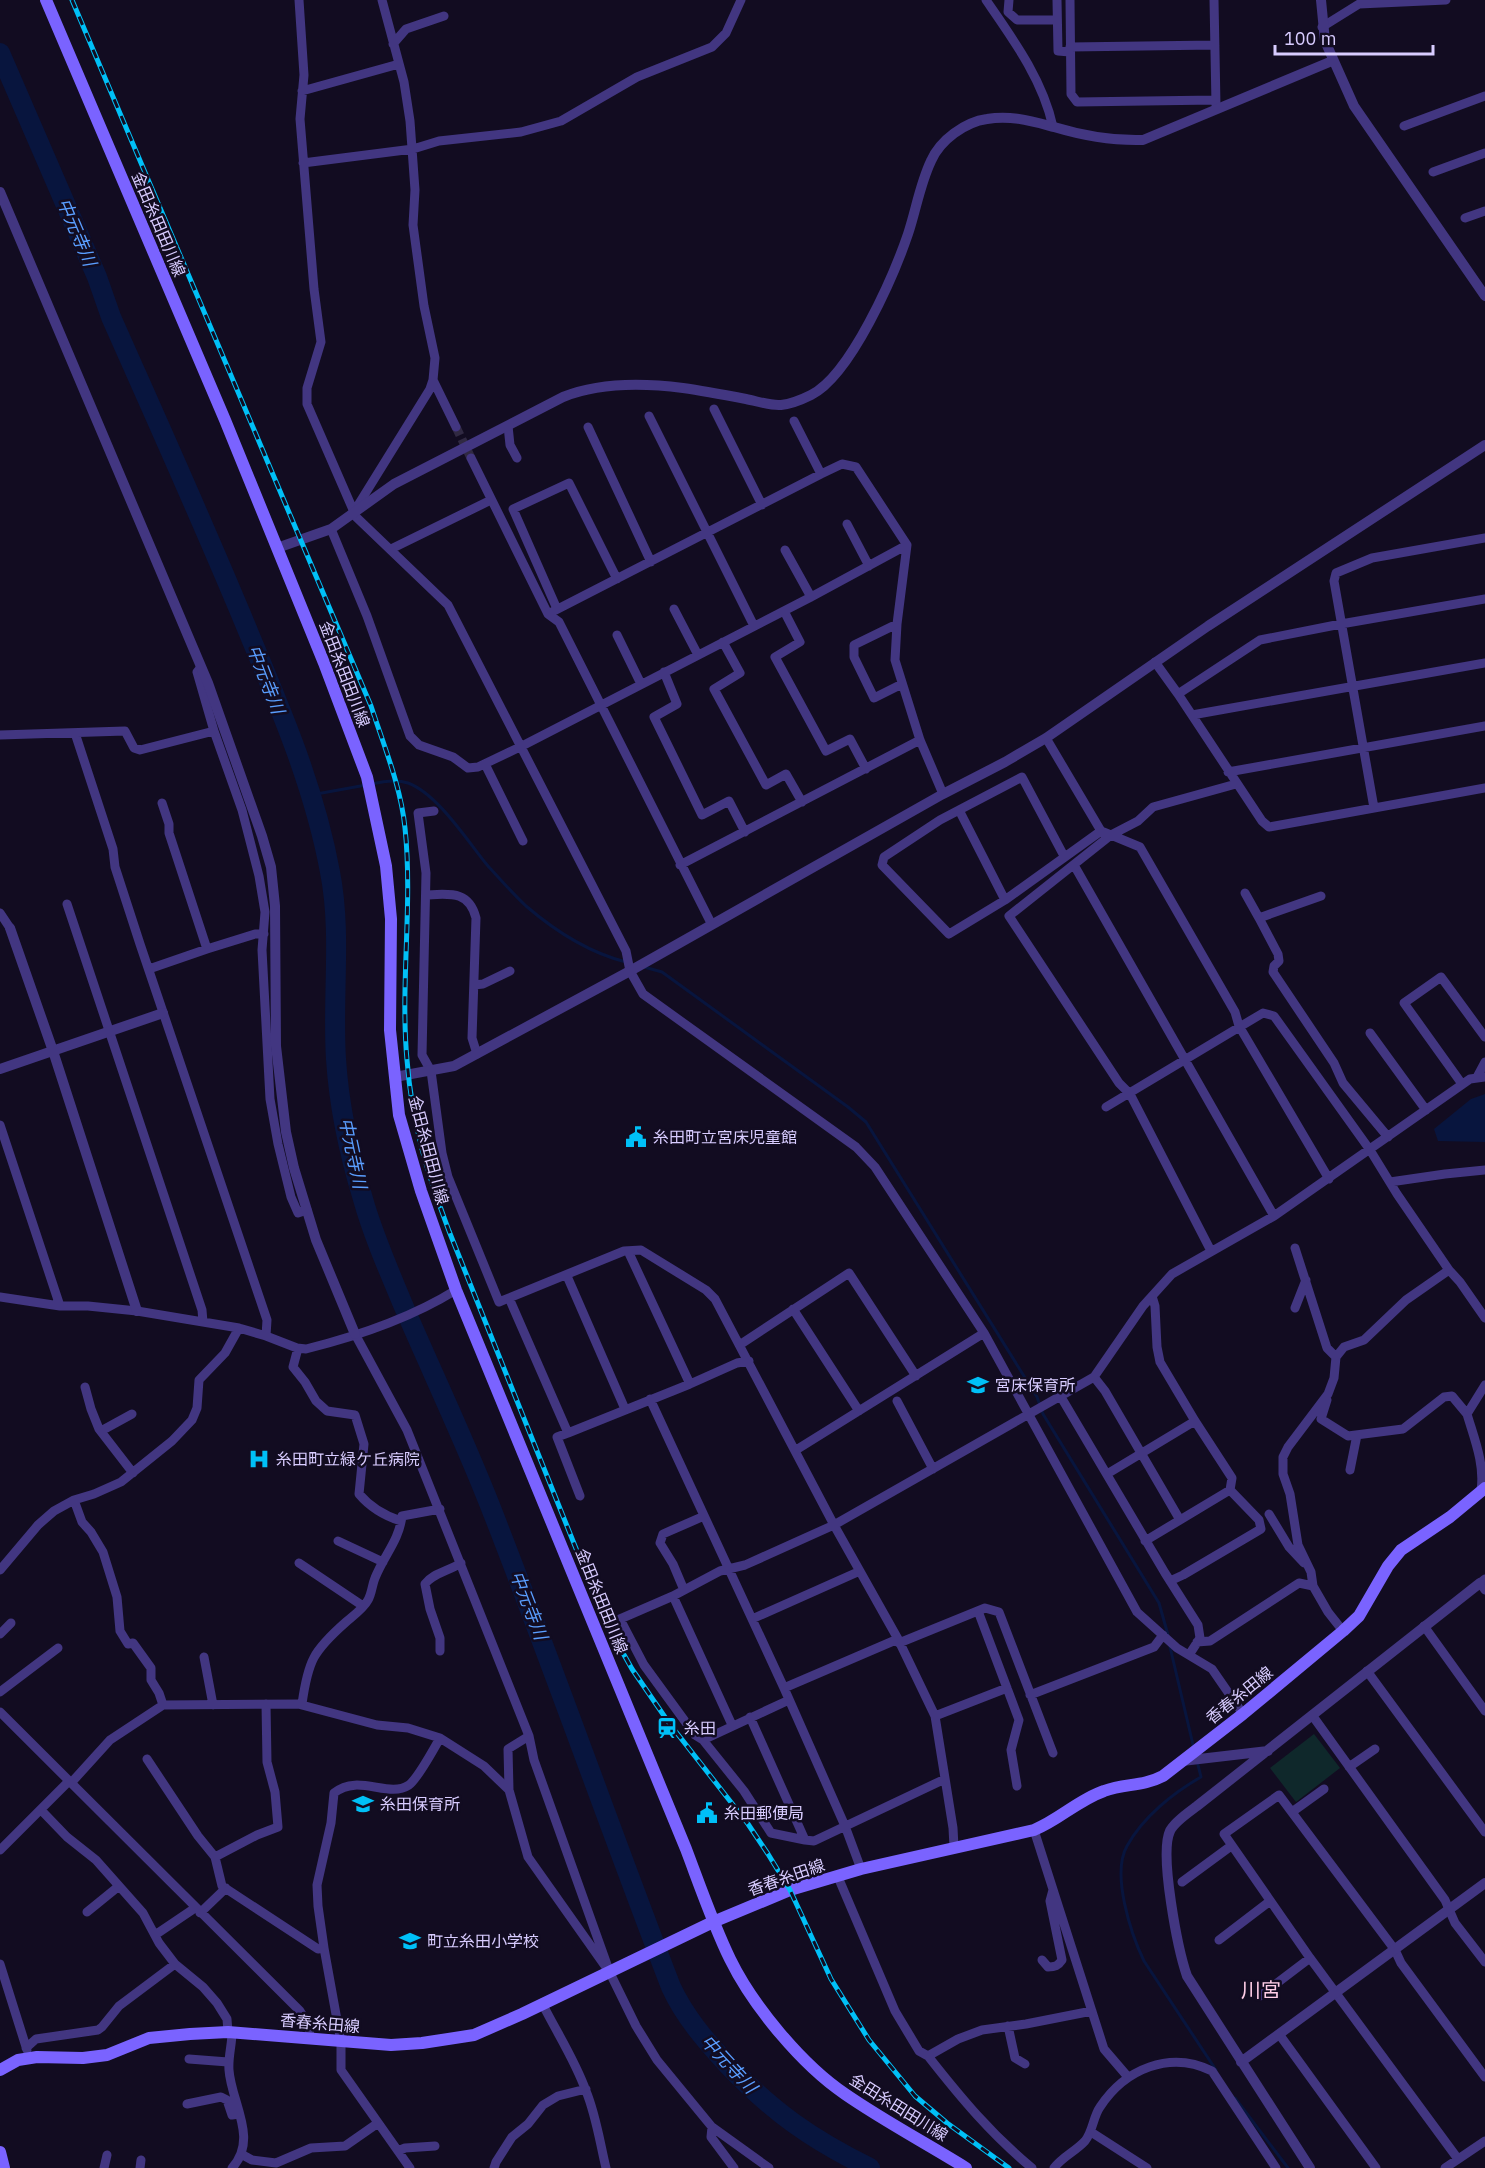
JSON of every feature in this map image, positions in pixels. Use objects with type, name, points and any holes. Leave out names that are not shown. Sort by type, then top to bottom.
[{"type":"main road","name":"金田糸田田川線","points":[[46,0],[277,548],[363,766],[380,830],[386,866],[391,920],[390,1030],[399,1115],[421,1191],[456,1290],[681,1838],[707,1925],[763,2012],[800,2055],[843,2094],[966,2168]]},
{"type":"main road","name":"香春糸田線","points":[[0,2070],[28,2053],[83,2058],[107,2055],[149,2038],[230,2032],[391,2045],[474,2035],[707,1925],[790,1890],[861,1869],[1048,1825],[1089,1797],[1105,1790],[1150,1783],[1163,1776],[1343,1631],[1359,1616],[1388,1566],[1401,1550],[1450,1518],[1483,1489]]},
{"type":"main road","points":[[0,2152],[4,2168]]},
{"type":"street","points":[[299,0],[304,75],[300,119],[314,289],[321,342],[307,388],[307,404],[353,514],[448,605],[626,951],[630,971],[643,994],[856,1147],[875,1167],[984,1333],[1137,1612],[1189,1655],[1212,1669],[1244,1713]]},
{"type":"street","points":[[354,512],[434,380],[435,358],[424,306],[413,225],[415,190],[413,149],[404,82],[382,0]]},
{"type":"street","points":[[303,163],[413,149],[439,141],[521,132],[561,121],[637,77],[712,47],[726,33],[741,0]]},
{"type":"street","points":[[1009,0],[1008,12],[1017,20],[1057,20]]},
{"type":"street","points":[[1057,0],[1058,51],[1215,45]]},
{"type":"street","points":[[1070,0],[1071,94],[1077,102],[1216,105]]},
{"type":"street","points":[[1214,0],[1216,105]]},
{"type":"street","points":[[1321,0],[1325,42],[1354,106],[1485,296]]},
{"type":"street","points":[[1322,27],[1359,2],[1446,0]]},
{"type":"street","points":[[990,2],[1029,64],[1049,107],[1053,127]]},
{"type":"street","points":[[393,44],[406,29],[444,16]]},
{"type":"street","points":[[277,548],[331,529],[394,484],[562,397],[580,390],[599,386],[635,385],[682,388],[782,405],[813,394],[838,372],[885,294],[908,233],[931,159],[943,143],[965,126],[985,119],[1006,117],[1030,120],[1115,141],[1143,140],[1216,105],[1332,61]]},
{"type":"street","points":[[302,91],[399,64]]},
{"type":"street","points":[[1404,126],[1485,96]]},
{"type":"street","points":[[1434,172],[1485,153]]},
{"type":"street","points":[[0,192],[201,667],[238,763],[271,867],[275,906],[276,1046],[286,1132],[294,1168],[316,1240],[407,1430],[440,1509],[529,1736],[534,1760],[636,2026],[657,2060],[711,2127],[769,2168]]},
{"type":"street","points":[[1465,218],[1485,211]]},
{"type":"street","points":[[434,380],[456,427]]},
{"type":"street","points":[[714,409],[762,505]]},
{"type":"street","points":[[649,416],[754,626]]},
{"type":"street","points":[[794,421],[821,474]]},
{"type":"street","points":[[508,426],[510,445],[517,458]]},
{"type":"street","points":[[588,427],[651,562]]},
{"type":"street","points":[[394,1077],[454,1066],[630,971],[711,923],[832,858],[943,794],[1005,762],[1046,738],[1155,662],[1485,445]]},
{"type":"street","points":[[471,458],[491,500],[559,622],[711,923]]},
{"type":"street","points":[[552,611],[842,464],[856,467],[907,546],[895,660],[921,740],[943,794]]},
{"type":"street","points":[[552,611],[513,509],[569,483],[617,579]]},
{"type":"street","points":[[391,549],[491,500]]},
{"type":"street","points":[[847,524],[869,566]]},
{"type":"street","points":[[331,529],[367,616],[410,736],[419,745],[453,757],[468,768],[485,764],[522,746],[907,546]]},
{"type":"street","points":[[1374,808],[1334,581],[1336,573],[1372,558],[1485,538]]},
{"type":"street","points":[[785,550],[811,597]]},
{"type":"street","points":[[1178,694],[1260,640],[1485,599]]},
{"type":"street","points":[[674,609],[698,655]]},
{"type":"street","points":[[784,611],[800,642],[775,657],[826,751],[850,739],[867,769]]},
{"type":"street","points":[[897,624],[854,645],[854,657],[873,698],[902,684]]},
{"type":"street","points":[[616,635],[641,684]]},
{"type":"street","points":[[723,642],[740,673],[714,689],[766,785],[786,774],[802,802]]},
{"type":"street","points":[[1155,662],[1236,784],[1262,821],[1269,827],[1485,788]]},
{"type":"street","points":[[1192,715],[1485,663]]},
{"type":"street","points":[[201,667],[197,672],[214,732],[252,844],[265,912],[264,1002],[270,1099],[291,1197],[298,1213],[307,1210]]},
{"type":"street","points":[[664,672],[677,704],[654,717],[702,815],[729,801],[745,832]]},
{"type":"street","points":[[1228,771],[1485,726]]},
{"type":"street","points":[[0,735],[125,731],[134,748],[140,750],[214,732]]},
{"type":"street","points":[[75,733],[113,849],[118,878],[267,1320],[266,1336]]},
{"type":"street","points":[[1046,738],[1101,831],[1140,847],[1235,1012],[1239,1026],[1329,1179]]},
{"type":"street","points":[[680,865],[921,740]]},
{"type":"street","points":[[485,764],[523,841]]},
{"type":"street","points":[[1064,856],[1022,777],[940,820],[884,857],[882,865],[949,934],[1005,900],[1101,831]]},
{"type":"street","points":[[1211,1251],[1130,1094],[1119,1083],[1009,916],[1111,835],[1138,821],[1153,807],[1236,784]]},
{"type":"street","points":[[162,803],[169,824],[169,833],[207,949]]},
{"type":"street","points":[[959,810],[1005,900]]},
{"type":"street","points":[[434,811],[418,813],[426,873],[422,1055],[431,1071],[442,1153],[448,1177],[500,1302],[624,1251],[641,1250],[706,1290],[715,1299],[898,1641],[935,1716],[954,1847]]},
{"type":"street","points":[[1074,865],[1274,1216]]},
{"type":"street","points":[[1245,893],[1278,954],[1279,960],[1273,972],[1275,976],[1334,1063],[1342,1083],[1388,1137]]},
{"type":"street","points":[[426,895],[453,894],[465,899],[473,907],[476,918],[472,1038],[477,1054]]},
{"type":"street","points":[[1259,918],[1321,896]]},
{"type":"street","points":[[67,904],[202,1310],[204,1322]]},
{"type":"street","points":[[0,913],[10,928],[53,1051],[137,1311]]},
{"type":"street","points":[[149,969],[255,934],[264,934]]},
{"type":"street","points":[[474,985],[483,984],[510,971]]},
{"type":"street","points":[[1462,1083],[1404,1003],[1441,977],[1485,1037]]},
{"type":"street","points":[[1106,1107],[1239,1026],[1263,1013],[1274,1016],[1370,1150],[1449,1270],[1485,1318]]},
{"type":"street","points":[[0,1069],[163,1014]]},
{"type":"street","points":[[1370,1033],[1426,1110]]},
{"type":"street","points":[[945,1779],[814,1840],[771,1833],[744,1791],[703,1740],[695,1736],[644,1665],[620,1619],[673,1596],[720,1571],[745,1565],[834,1525],[1094,1377],[1143,1305],[1172,1274],[1274,1216],[1462,1083],[1481,1077],[1485,1062]]},
{"type":"street","points":[[0,1125],[60,1306]]},
{"type":"street","points":[[1390,1182],[1485,1170]]},
{"type":"street","points":[[1295,1248],[1327,1348],[1336,1357]]},
{"type":"street","points":[[628,1251],[690,1384]]},
{"type":"street","points":[[1449,1270],[1406,1300],[1364,1340],[1344,1347],[1336,1357],[1334,1378],[1321,1419],[1348,1436],[1403,1429],[1444,1397],[1452,1396],[1467,1414],[1480,1457],[1483,1489]]},
{"type":"street","points":[[741,1344],[849,1273],[916,1376]]},
{"type":"street","points":[[567,1276],[625,1409]]},
{"type":"street","points":[[1295,1308],[1306,1280]]},
{"type":"street","points":[[0,1297],[60,1306],[88,1306],[137,1311],[204,1322],[238,1328],[306,1349],[361,1333],[442,1299],[456,1290]]},
{"type":"street","points":[[1145,1541],[1230,1490],[1232,1478],[1160,1362],[1152,1296]]},
{"type":"street","points":[[508,1299],[568,1432]]},
{"type":"street","points":[[793,1309],[859,1411]]},
{"type":"street","points":[[0,1570],[38,1525],[54,1511],[74,1500],[122,1482],[172,1441],[192,1420],[197,1408],[199,1380],[225,1353],[238,1328]]},
{"type":"street","points":[[796,1450],[984,1333]]},
{"type":"street","points":[[298,1348],[293,1367],[306,1382],[316,1401],[334,1414],[355,1415],[359,1422],[364,1444],[359,1494],[369,1504],[401,1521]]},
{"type":"street","points":[[580,1496],[557,1437],[737,1363],[749,1361]]},
{"type":"street","points":[[1094,1377],[1105,1391],[1180,1520]]},
{"type":"street","points":[[1467,1414],[1485,1385]]},
{"type":"street","points":[[85,1387],[91,1409],[101,1431],[133,1473]]},
{"type":"street","points":[[1328,1394],[1288,1447],[1283,1457],[1283,1474],[1290,1494],[1298,1545],[1311,1572],[1313,1586],[1328,1612],[1343,1631]]},
{"type":"street","points":[[1062,1397],[1145,1541],[1198,1625],[1200,1638],[1189,1655]]},
{"type":"street","points":[[650,1399],[784,1688],[845,1826],[861,1869]]},
{"type":"street","points":[[897,1401],[933,1469]]},
{"type":"street","points":[[101,1431],[132,1414]]},
{"type":"street","points":[[1107,1474],[1195,1421]]},
{"type":"street","points":[[1350,1470],[1357,1435]]},
{"type":"street","points":[[1170,1581],[1261,1529],[1259,1520],[1230,1490]]},
{"type":"street","points":[[74,1500],[82,1522],[103,1552],[117,1597],[120,1631],[128,1644],[133,1644],[151,1668],[150,1680],[159,1693],[163,1706]]},
{"type":"street","points":[[302,1704],[311,1661],[328,1638],[368,1600],[374,1579],[396,1541],[402,1516],[440,1509]]},
{"type":"street","points":[[1269,1514],[1289,1547],[1311,1572]]},
{"type":"street","points":[[684,1590],[673,1564],[660,1543],[663,1534],[704,1516]]},
{"type":"street","points":[[338,1541],[383,1562]]},
{"type":"street","points":[[299,1563],[363,1606]]},
{"type":"street","points":[[440,1650],[440,1638],[430,1609],[425,1584],[430,1577],[444,1573],[461,1563]]},
{"type":"street","points":[[752,1618],[860,1571]]},
{"type":"street","points":[[1197,1642],[1210,1641],[1299,1583],[1313,1586]]},
{"type":"street","points":[[1310,2168],[1187,1976],[1182,1960],[1166,1855],[1170,1830],[1197,1806],[1424,1626],[1483,1584]]},
{"type":"street","points":[[673,1596],[732,1725]]},
{"type":"street","points":[[784,1688],[985,1608],[999,1612],[1053,1753]]},
{"type":"street","points":[[978,1611],[1019,1720],[1011,1750],[1017,1786]]},
{"type":"street","points":[[0,1634],[11,1623]]},
{"type":"street","points":[[1424,1626],[1485,1711]]},
{"type":"street","points":[[1030,1695],[1154,1647],[1164,1635]]},
{"type":"street","points":[[0,1692],[58,1648]]},
{"type":"street","points":[[204,1657],[213,1706]]},
{"type":"street","points":[[1367,1671],[1485,1832]]},
{"type":"street","points":[[935,1716],[1007,1688]]},
{"type":"street","points":[[703,1740],[789,1700]]},
{"type":"street","points":[[215,1857],[257,1835],[278,1827],[275,1792],[267,1762],[266,1704]]},
{"type":"street","points":[[0,1850],[110,1740],[154,1709],[163,1706],[302,1704],[349,1719],[376,1725],[408,1728],[440,1738],[484,1766],[508,1790]]},
{"type":"street","points":[[0,1712],[300,2011],[309,2026],[310,2038]]},
{"type":"street","points":[[1312,1715],[1445,1900],[1455,1923],[1485,1962]]},
{"type":"street","points":[[750,1717],[805,1840]]},
{"type":"street","points":[[529,1736],[508,1749],[508,1790],[528,1857],[615,1969]]},
{"type":"street","points":[[410,2168],[341,2070],[341,2042],[324,1948],[317,1885],[331,1823],[333,1793],[342,1786],[351,1784],[402,1788],[410,1784],[440,1738]]},
{"type":"street","points":[[1349,1767],[1375,1749]]},
{"type":"street","points":[[1182,1761],[1268,1751]]},
{"type":"street","points":[[147,1759],[198,1836],[215,1857],[222,1886],[318,1949],[324,1948]]},
{"type":"street","points":[[1292,1812],[1324,1789]]},
{"type":"street","points":[[1458,2159],[1310,1959],[1224,1834],[1279,1795],[1395,1950],[1401,1963],[1485,2077]]},
{"type":"street","points":[[41,1810],[68,1837],[96,1860],[143,1913],[175,1964],[203,1987],[218,2003],[227,2019],[230,2032],[228,2062],[230,2081],[244,2139],[239,2161],[232,2168]]},
{"type":"street","points":[[1034,1830],[1104,2049],[1128,2077]]},
{"type":"street","points":[[1182,1882],[1231,1846]]},
{"type":"street","points":[[838,1876],[895,2011],[919,2051],[928,2056],[974,2114],[1032,2168]]},
{"type":"street","points":[[1241,2062],[1485,1883]]},
{"type":"street","points":[[87,1912],[118,1886]]},
{"type":"street","points":[[155,1935],[198,1911],[226,1888]]},
{"type":"street","points":[[1042,1960],[1048,1966],[1054,1967],[1062,1960],[1050,1901],[1053,1890]]},
{"type":"street","points":[[1219,1940],[1270,1900]]},
{"type":"street","points":[[1260,1996],[1310,1959]]},
{"type":"street","points":[[0,1964],[28,2053]]},
{"type":"street","points":[[28,2053],[36,2039],[98,2030],[119,2006],[175,1964]]},
{"type":"street","points":[[542,2003],[565,2042],[586,2089],[606,2168]]},
{"type":"street","points":[[928,2056],[958,2039],[982,2030],[1092,2011]]},
{"type":"street","points":[[1008,2026],[1015,2058],[1025,2064]]},
{"type":"street","points":[[1279,2034],[1376,2168]]},
{"type":"street","points":[[189,2058],[228,2062]]},
{"type":"street","points":[[1054,2168],[1084,2142],[1091,2132],[1101,2106],[1128,2077],[1166,2061],[1189,2062],[1212,2071],[1276,2168]]},
{"type":"street","points":[[494,2168],[512,2138],[528,2124],[543,2105],[558,2096],[586,2089]]},
{"type":"street","points":[[187,2104],[221,2097],[227,2100],[232,2115],[239,2114]]},
{"type":"street","points":[[241,2154],[252,2160],[276,2163],[312,2148],[345,2146],[378,2123]]},
{"type":"street","points":[[711,2127],[711,2137],[734,2168]]},
{"type":"street","points":[[1091,2132],[1147,2168]]},
{"type":"street","points":[[1445,2168],[1485,2141]]},
{"type":"street","points":[[398,2151],[405,2148],[435,2146]]},
{"type":"street","points":[[104,2168],[107,2155]]},
{"type":"green space","points":[[1314,1734],[1340,1768],[1296,1802],[1270,1768]]},
{"type":"water","points":[[1485,1094],[1485,1142],[1438,1141],[1434,1129],[1471,1099]]},
{"type":"waterway","name":"中元寺川","points":[[0,53],[97,277],[111,317],[182,476],[274,693],[307,781],[324,841],[334,895],[337,1077],[349,1147],[367,1212],[404,1307],[489,1503],[671,1987],[703,2037],[760,2096],[811,2135],[870,2168]]},
{"type":"waterway","points":[[372,784],[399,781],[419,789],[441,808],[488,866],[526,906],[573,940],[599,953],[626,962]]},
{"type":"waterway","points":[[311,795],[366,785]]},
{"type":"waterway","points":[[644,967],[662,972],[866,1122],[1037,1397],[1043,1414],[1159,1603],[1168,1635]]},
{"type":"waterway","points":[[1170,1647],[1194,1749]]},
{"type":"waterway","points":[[1197,1761],[1201,1777],[1180,1790],[1141,1825],[1127,1846],[1121,1872],[1129,1920],[1144,1961],[1216,2070]]},
{"type":"waterway","points":[[1235,2098],[1288,2168]]},
{"type":"tunnel","points":[[456,427],[471,458]]},
{"type":"railway","points":[[72,0],[371,706],[386,751],[400,797],[405,828],[408,886],[405,1031],[409,1083],[422,1147],[449,1231],[605,1621],[632,1669],[669,1723],[748,1824],[768,1854],[790,1890],[831,1979],[869,2040],[915,2096],[947,2123],[1009,2168]]},
{"type":"place","name":"糸田町立宮床児童館","points":[[636,1137]]},
{"type":"place","name":"宮床保育所","points":[[978,1385]]},
{"type":"place","name":"糸田町立緑ケ丘病院","points":[[259,1459]]},
{"type":"place","name":"糸田","points":[[667,1728]]},
{"type":"place","name":"糸田保育所","points":[[363,1804]]},
{"type":"place","name":"糸田郵便局","points":[[707,1813]]},
{"type":"place","name":"町立糸田小学校","points":[[410,1941]]},
{"type":"district","name":"川宮","points":[[1261,1989]]}]
